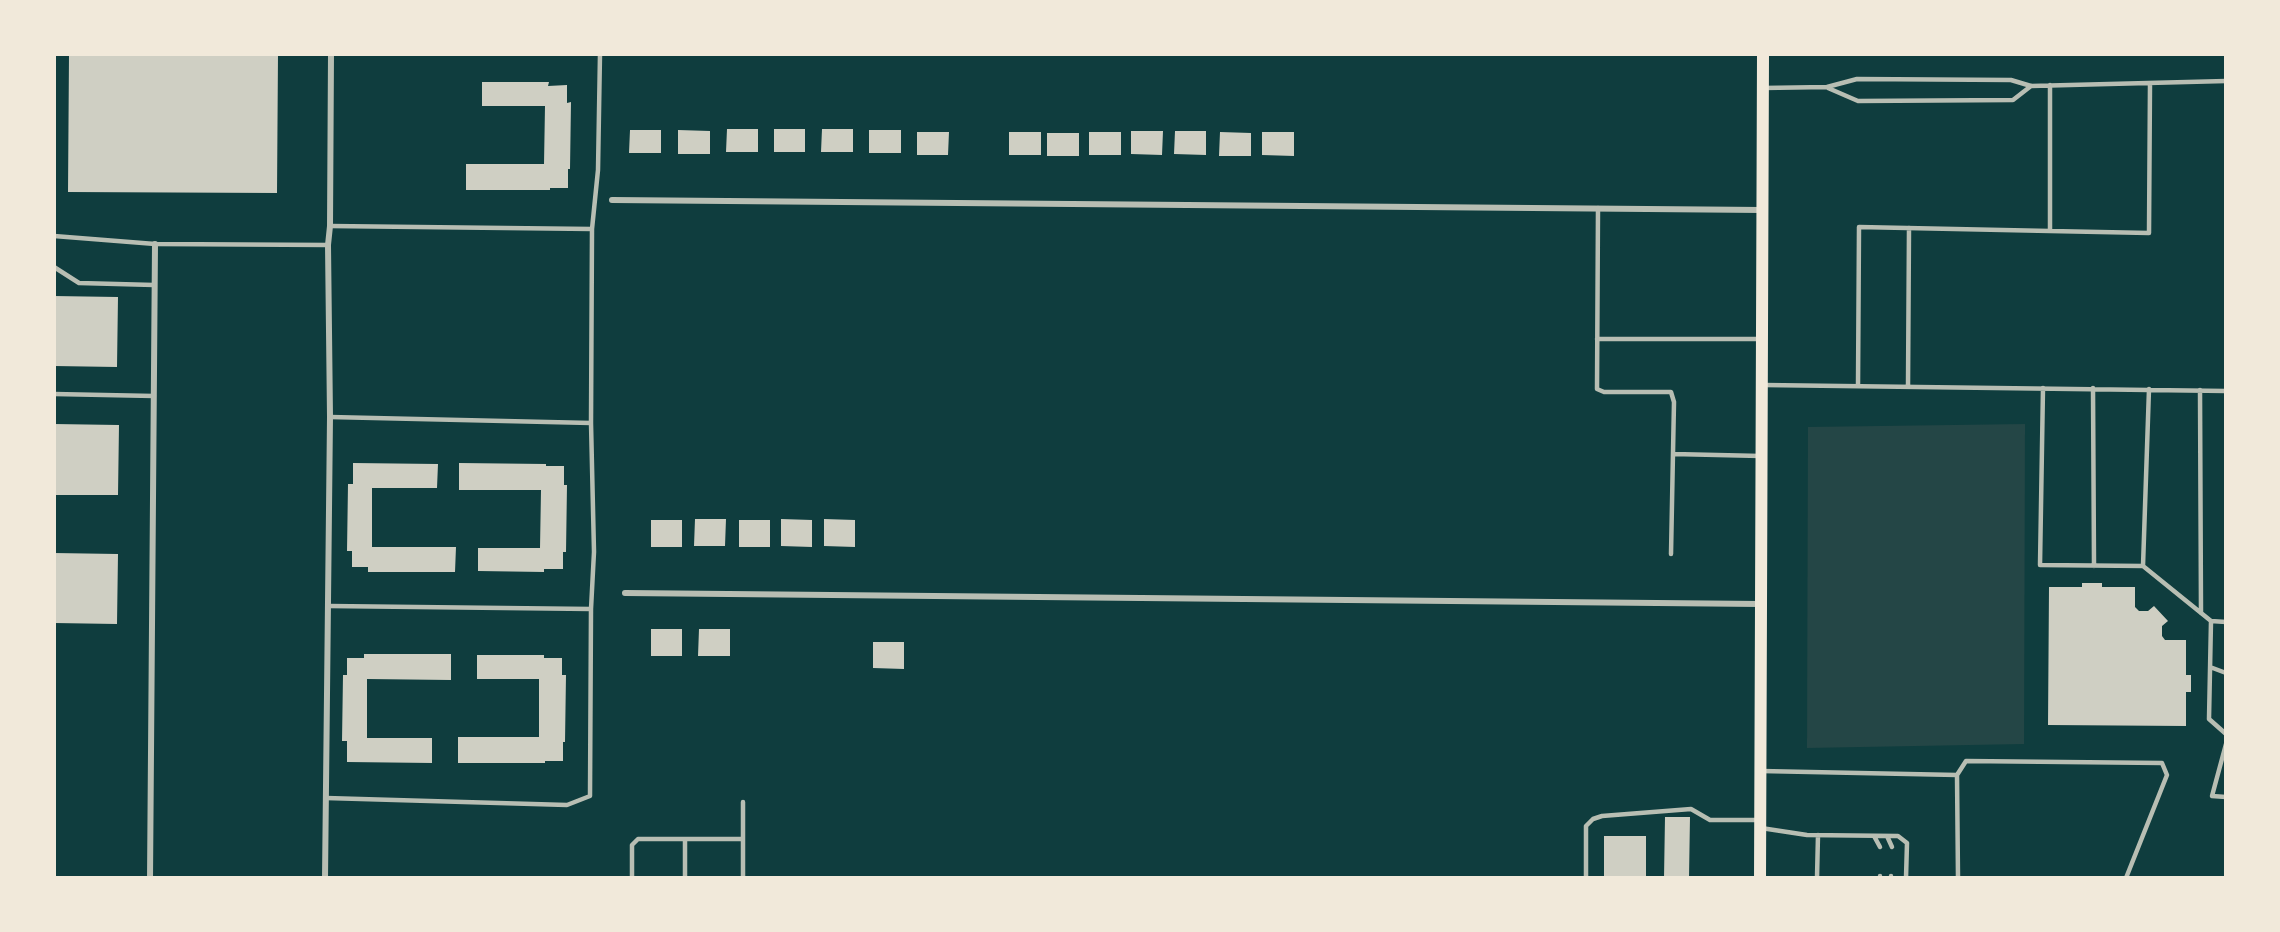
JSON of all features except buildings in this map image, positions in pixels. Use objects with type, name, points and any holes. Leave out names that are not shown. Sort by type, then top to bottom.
[{"type":"main road","points":[[1760,878],[1763,54]]},
{"type":"street","points":[[325,878],[329,606],[328,245],[331,54]]},
{"type":"street","points":[[612,200],[1762,210]]},
{"type":"street","points":[[150,878],[155,244]]},
{"type":"street","points":[[625,592],[1760,604]]},
{"type":"lane","points":[[326,798],[567,805],[590,795],[591,609],[594,552],[591,423],[592,229],[598,170],[600,54]]},
{"type":"lane","points":[[1763,88],[1827,87],[1857,79],[2012,80],[2031,86],[2226,81]]},
{"type":"lane","points":[[1858,386],[1859,227],[2149,233],[2150,83]]},
{"type":"lane","points":[[2050,85],[2050,231]]},
{"type":"lane","points":[[1827,87],[1858,100],[2013,100],[2031,86]]},
{"type":"lane","points":[[1598,208],[1597,389],[1604,392],[1671,392],[1674,402],[1671,554]]},
{"type":"lane","points":[[330,226],[592,229]]},
{"type":"lane","points":[[1908,386],[1909,228]]},
{"type":"lane","points":[[54,236],[155,244],[328,245]]},
{"type":"lane","points":[[54,267],[79,283],[154,285]]},
{"type":"lane","points":[[1598,339],[1761,339]]},
{"type":"lane","points":[[1761,385],[2226,391]]},
{"type":"lane","points":[[2043,388],[2040,565],[2144,566],[2211,621],[2226,622]]},
{"type":"lane","points":[[2093,388],[2094,566]]},
{"type":"lane","points":[[2144,566],[2149,389]]},
{"type":"lane","points":[[2200,390],[2201,613]]},
{"type":"lane","points":[[54,394],[154,396]]},
{"type":"lane","points":[[330,417],[591,423]]},
{"type":"lane","points":[[1673,454],[1761,456]]},
{"type":"lane","points":[[329,606],[591,609]]},
{"type":"lane","points":[[2211,621],[2209,719],[2226,734]]},
{"type":"lane","points":[[2210,667],[2226,673]]},
{"type":"lane","points":[[2226,744],[2212,796],[2226,797]]},
{"type":"lane","points":[[1958,878],[1958,775],[1966,760],[2162,763],[2167,775],[2127,878]]},
{"type":"lane","points":[[1760,771],[1958,775]]},
{"type":"lane","points":[[743,802],[743,878]]},
{"type":"lane","points":[[1586,878],[1586,826],[1593,819],[1613,815],[1691,809],[1710,820],[1760,824],[1818,835],[1898,836],[1906,843],[1906,878]]},
{"type":"lane","points":[[1817,878],[1818,835]]},
{"type":"lane","points":[[1874,836],[1880,847]]},
{"type":"lane","points":[[1887,836],[1892,847]]},
{"type":"lane","points":[[632,878],[633,845],[638,839],[743,839]]},
{"type":"lane","points":[[685,839],[685,878]]},
{"type":"shaded area","points":[[2025,424],[2024,744],[1807,748],[1808,427]]}]
